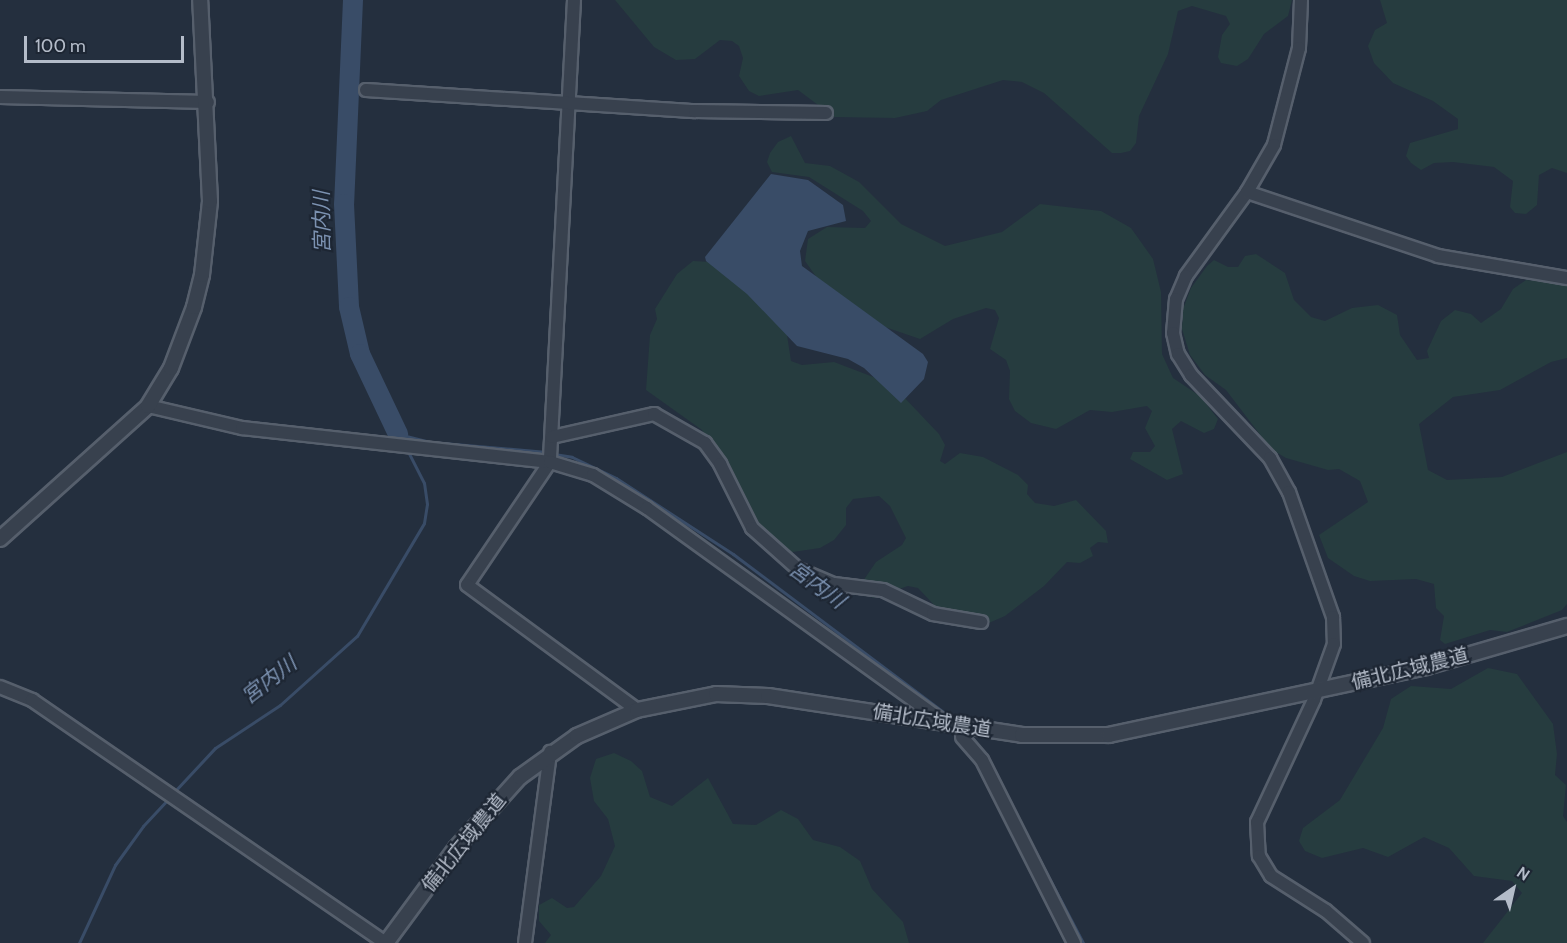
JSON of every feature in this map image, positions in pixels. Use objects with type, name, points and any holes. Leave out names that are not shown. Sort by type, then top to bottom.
[{"type":"street","points":[[0,539],[148,406],[171,368],[202,275],[210,201],[208,102],[200,0]]},
{"type":"street","points":[[574,0],[550,462],[467,585],[637,710]]},
{"type":"street","points":[[1300,0],[1299,48],[1291,87],[1274,145],[1247,192],[1186,276],[1176,298],[1173,333],[1178,354],[1191,375],[1270,458],[1289,492],[1333,617],[1334,645],[1316,691],[1261,813],[1256,845],[1271,876],[1326,911],[1363,943]]},
{"type":"street","points":[[366,90],[569,103],[826,113]]},
{"type":"street","points":[[0,97],[208,102]]},
{"type":"street","points":[[1247,192],[1438,255],[1567,278]]},
{"type":"street","points":[[148,406],[242,428],[550,462],[593,475],[647,508],[949,724]]},
{"type":"street","points":[[552,436],[654,414],[705,443],[720,464],[752,528],[798,569],[834,584],[883,590],[933,614],[981,622]]},
{"type":"street","name":"備北広域農道","points":[[386,943],[494,803],[550,752],[601,724],[637,710],[716,694],[758,695],[976,729],[1052,736],[1109,735],[1426,667],[1567,626]]},
{"type":"street","points":[[0,687],[32,700],[386,943]]},
{"type":"street","points":[[962,737],[982,760],[1074,943]]},
{"type":"street","points":[[525,943],[550,752]]},
{"type":"green space","points":[[615,0],[1292,0],[1288,16],[1264,34],[1248,59],[1237,66],[1221,63],[1218,57],[1222,35],[1230,24],[1226,16],[1192,6],[1178,11],[1168,54],[1139,116],[1136,143],[1130,151],[1112,153],[1044,93],[1022,82],[1003,80],[941,100],[927,111],[895,118],[834,117],[798,90],[759,96],[749,91],[739,76],[743,58],[739,46],[732,41],[720,40],[695,59],[676,60],[654,47]]},
{"type":"green space","points":[[1380,0],[1567,0],[1567,173],[1552,168],[1539,175],[1537,205],[1526,214],[1515,213],[1510,207],[1513,181],[1494,167],[1453,162],[1434,163],[1421,170],[1406,156],[1410,143],[1458,129],[1458,119],[1433,101],[1393,83],[1374,63],[1368,46],[1375,30],[1387,23]]},
{"type":"green space","points":[[791,136],[805,163],[830,166],[859,182],[901,224],[945,246],[1002,232],[1040,204],[1101,211],[1131,228],[1153,259],[1161,292],[1162,354],[1173,378],[1200,396],[1218,419],[1214,429],[1204,433],[1181,421],[1172,429],[1183,474],[1167,480],[1130,459],[1133,452],[1150,452],[1155,446],[1145,428],[1152,411],[1147,406],[1112,412],[1090,410],[1056,429],[1031,423],[1015,411],[1009,399],[1010,371],[1006,360],[990,349],[999,318],[995,310],[986,308],[953,319],[920,339],[882,326],[822,285],[805,261],[808,239],[827,227],[865,228],[871,221],[863,211],[809,177],[772,172],[767,162],[770,153],[778,142]]},
{"type":"green space","points":[[1256,254],[1285,273],[1294,300],[1311,317],[1325,321],[1352,308],[1378,305],[1397,315],[1400,335],[1417,360],[1429,358],[1427,351],[1441,321],[1455,310],[1471,314],[1481,323],[1501,309],[1513,289],[1526,280],[1567,284],[1567,358],[1551,362],[1500,390],[1453,397],[1419,424],[1428,470],[1447,480],[1502,477],[1567,452],[1567,604],[1562,610],[1507,632],[1490,630],[1445,644],[1440,640],[1444,616],[1436,608],[1434,584],[1416,579],[1370,581],[1354,576],[1328,558],[1319,535],[1368,502],[1360,481],[1339,469],[1328,470],[1286,458],[1271,449],[1226,390],[1205,375],[1190,355],[1182,329],[1183,309],[1191,288],[1207,266],[1214,260],[1228,267],[1238,267],[1245,256]]},
{"type":"green space","points":[[693,261],[711,262],[746,289],[787,335],[791,361],[802,365],[834,362],[881,380],[901,394],[939,434],[945,445],[940,461],[945,464],[960,453],[983,457],[1018,475],[1028,485],[1027,494],[1035,503],[1054,506],[1076,500],[1106,531],[1108,543],[1098,542],[1090,548],[1093,556],[1080,563],[1067,562],[1044,586],[1005,616],[984,625],[952,624],[918,588],[908,586],[873,598],[863,592],[863,581],[876,562],[902,545],[906,538],[890,506],[879,496],[853,499],[846,508],[846,525],[834,540],[820,548],[786,553],[750,521],[702,430],[646,390],[650,335],[657,319],[655,309],[677,274]]},
{"type":"green space","points":[[1488,668],[1517,674],[1553,724],[1557,754],[1555,775],[1566,785],[1563,816],[1567,822],[1567,943],[1483,943],[1522,893],[1512,881],[1474,876],[1449,848],[1424,837],[1388,857],[1363,848],[1322,858],[1305,851],[1299,841],[1303,828],[1340,800],[1383,728],[1391,699],[1411,686],[1451,689]]},
{"type":"green space","points":[[614,753],[631,761],[642,771],[650,797],[672,806],[708,778],[733,824],[756,825],[781,810],[798,819],[813,840],[840,847],[860,861],[872,889],[903,922],[909,943],[545,943],[551,935],[539,921],[539,905],[552,898],[567,908],[574,907],[601,876],[615,846],[608,819],[594,801],[590,778],[596,759]]},
{"type":"water","points":[[771,174],[808,180],[843,205],[846,221],[808,231],[800,251],[802,266],[923,354],[928,362],[924,379],[901,403],[864,368],[848,359],[797,346],[747,294],[706,261],[705,257]]},
{"type":"waterway","name":"宮内川","points":[[353,0],[344,204],[349,307],[360,354],[398,434]]},
{"type":"waterway","name":"宮内川","points":[[398,434],[431,442],[547,452]]},
{"type":"waterway","name":"宮内川","points":[[174,792],[215,748],[280,705],[357,636],[424,523],[427,504],[424,483],[408,451]]},
{"type":"waterway","name":"宮内川","points":[[554,454],[572,457],[616,478],[733,554],[953,719]]},
{"type":"waterway","name":"宮内川","points":[[79,943],[115,865],[143,826],[170,797]]},
{"type":"waterway","name":"宮内川","points":[[1013,809],[1083,943]]}]
